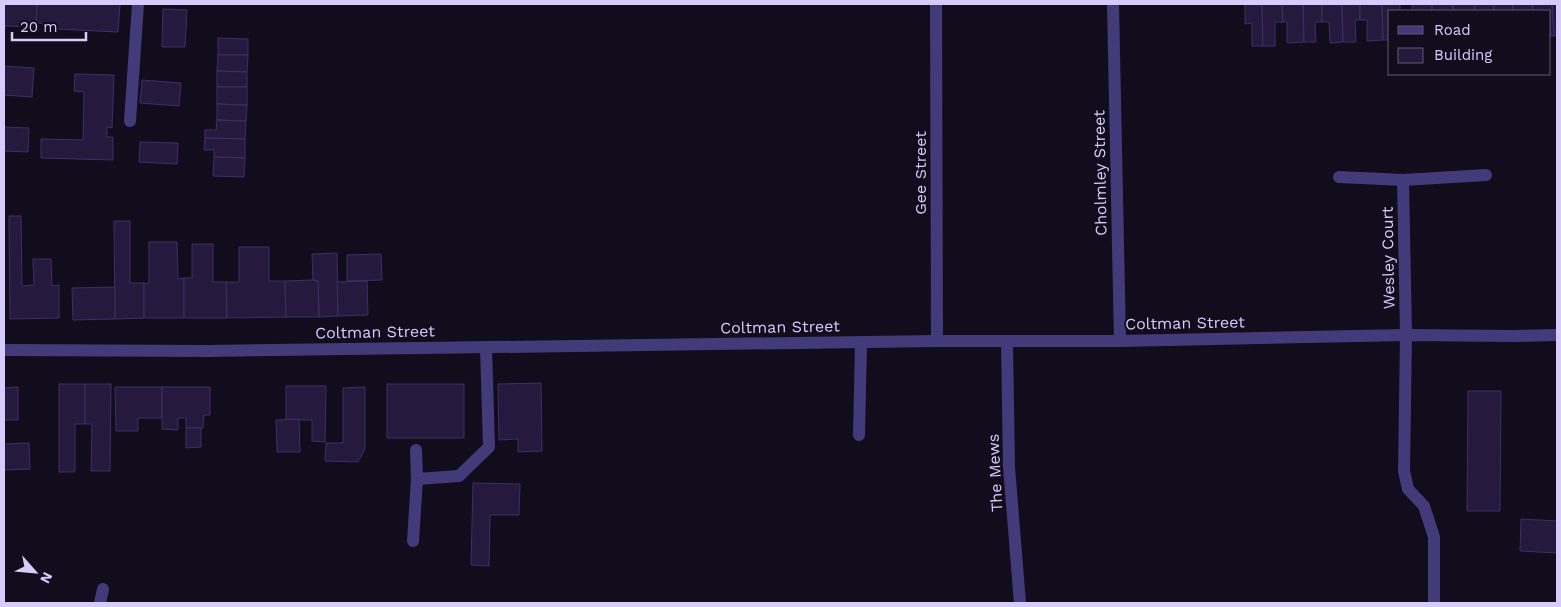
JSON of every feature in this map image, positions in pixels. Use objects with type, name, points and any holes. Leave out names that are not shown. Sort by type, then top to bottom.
[{"type":"street","points":[[130,121],[138,4]]},
{"type":"street","name":"Gee Street","points":[[936,4],[937,341]]},
{"type":"street","name":"Cholmley Street","points":[[1112,4],[1120,341]]},
{"type":"street","points":[[1339,177],[1403,180],[1486,175]]},
{"type":"street","name":"Wesley Court","points":[[1403,180],[1406,335],[1404,471],[1408,489],[1424,506],[1434,537],[1434,603]]},
{"type":"street","name":"Coltman Street","points":[[4,350],[208,351],[937,341],[1120,341],[1406,335],[1557,335]]},
{"type":"street","name":"The Mews","points":[[1007,341],[1009,467],[1020,603]]},
{"type":"street","points":[[859,434],[861,343]]},
{"type":"street","points":[[417,479],[459,476],[489,447],[486,347]]},
{"type":"street","points":[[413,541],[417,479],[416,450]]},
{"type":"street","points":[[100,603],[102,589]]},
{"type":"building","points":[[4,4],[37,4],[37,27],[5,26],[4,36]]},
{"type":"building","points":[[37,4],[120,4],[118,32],[56,29],[56,24],[36,23]]},
{"type":"building","points":[[1245,4],[1262,4],[1263,46],[1252,46],[1252,23],[1245,24]]},
{"type":"building","points":[[1262,4],[1282,4],[1283,22],[1275,22],[1275,46],[1263,46]]},
{"type":"building","points":[[1282,4],[1303,4],[1304,42],[1287,43],[1287,22],[1283,22]]},
{"type":"building","points":[[1303,4],[1322,4],[1322,22],[1315,22],[1316,42],[1304,42]]},
{"type":"building","points":[[1322,4],[1342,4],[1343,42],[1330,43],[1329,22],[1322,22]]},
{"type":"building","points":[[1342,4],[1360,4],[1360,20],[1355,20],[1356,42],[1343,42]]},
{"type":"building","points":[[1360,4],[1382,4],[1383,40],[1367,41],[1367,20],[1360,20]]},
{"type":"building","points":[[1382,4],[1400,4],[1400,10],[1388,10],[1388,40],[1383,40]]},
{"type":"building","points":[[1412,4],[1432,4],[1432,10],[1412,10]]},
{"type":"building","points":[[1432,4],[1453,4],[1453,10],[1432,10]]},
{"type":"building","points":[[1453,4],[1475,4],[1475,10],[1453,10]]},
{"type":"building","points":[[1475,4],[1494,4],[1494,10],[1475,10]]},
{"type":"building","points":[[1494,4],[1513,4],[1513,10],[1494,10]]},
{"type":"building","points":[[1513,4],[1532,4],[1533,10],[1513,10]]},
{"type":"building","points":[[1532,4],[1552,4],[1554,36],[1551,36],[1551,10],[1533,10]]},
{"type":"building","points":[[1552,4],[1557,4],[1557,35],[1554,36]]},
{"type":"building","points":[[163,9],[187,10],[185,47],[162,47]]},
{"type":"building","points":[[218,38],[248,39],[248,55],[218,55]]},
{"type":"building","points":[[218,55],[248,55],[247,72],[217,71]]},
{"type":"building","points":[[4,66],[34,68],[32,97],[4,95]]},
{"type":"building","points":[[217,71],[247,72],[247,87],[217,87]]},
{"type":"building","points":[[75,74],[114,75],[112,128],[107,127],[107,137],[113,137],[113,160],[41,158],[41,139],[83,140],[84,92],[74,91]]},
{"type":"building","points":[[142,80],[181,83],[179,106],[140,103]]},
{"type":"building","points":[[217,87],[247,87],[247,105],[217,104]]},
{"type":"building","points":[[217,104],[247,105],[246,121],[217,120]]},
{"type":"building","points":[[217,120],[246,121],[245,139],[205,138],[205,130],[216,130]]},
{"type":"building","points":[[4,127],[29,128],[28,152],[4,151]]},
{"type":"building","points":[[205,138],[245,139],[245,158],[214,157],[214,150],[204,150]]},
{"type":"building","points":[[140,142],[178,143],[177,164],[139,162]]},
{"type":"building","points":[[214,157],[245,158],[244,177],[213,176]]},
{"type":"building","points":[[9,216],[21,216],[22,286],[34,285],[33,259],[51,259],[52,286],[59,285],[59,318],[10,319]]},
{"type":"building","points":[[114,221],[130,221],[130,283],[144,283],[144,318],[115,319]]},
{"type":"building","points":[[149,242],[177,242],[178,279],[184,278],[184,318],[144,318],[144,283],[149,284]]},
{"type":"building","points":[[192,244],[213,244],[213,282],[226,282],[227,318],[184,318],[184,278],[192,278]]},
{"type":"building","points":[[239,247],[269,247],[269,281],[285,281],[286,317],[227,318],[226,282],[239,282]]},
{"type":"building","points":[[337,253],[338,316],[319,317],[318,281],[313,280],[312,254]]},
{"type":"building","points":[[381,254],[382,280],[347,281],[347,255]]},
{"type":"building","points":[[285,281],[318,281],[319,317],[286,317]]},
{"type":"building","points":[[367,281],[368,315],[338,316],[337,282]]},
{"type":"building","points":[[115,287],[115,319],[73,320],[72,288]]},
{"type":"building","points":[[541,383],[542,451],[518,452],[518,439],[499,440],[498,384]]},
{"type":"building","points":[[59,384],[85,384],[85,424],[75,424],[75,472],[59,472]]},
{"type":"building","points":[[85,384],[111,384],[110,471],[91,471],[92,424],[85,424]]},
{"type":"building","points":[[387,384],[464,384],[464,438],[387,438]]},
{"type":"building","points":[[286,386],[326,386],[325,442],[312,441],[312,420],[286,420]]},
{"type":"building","points":[[18,387],[18,420],[4,420],[4,388]]},
{"type":"building","points":[[115,387],[162,387],[162,418],[138,418],[138,431],[116,431]]},
{"type":"building","points":[[162,387],[210,387],[210,415],[204,415],[203,428],[186,428],[186,418],[178,418],[178,430],[162,429]]},
{"type":"building","points":[[365,387],[365,449],[358,462],[325,461],[326,443],[343,443],[343,388]]},
{"type":"building","points":[[1468,391],[1501,391],[1500,511],[1467,511]]},
{"type":"building","points":[[299,419],[300,452],[277,452],[276,420]]},
{"type":"building","points":[[186,428],[201,428],[201,447],[186,448]]},
{"type":"building","points":[[29,443],[30,469],[4,470],[4,444]]},
{"type":"building","points":[[473,483],[520,484],[519,515],[490,515],[489,566],[471,565]]},
{"type":"building","points":[[1521,519],[1557,521],[1557,553],[1520,551]]}]
